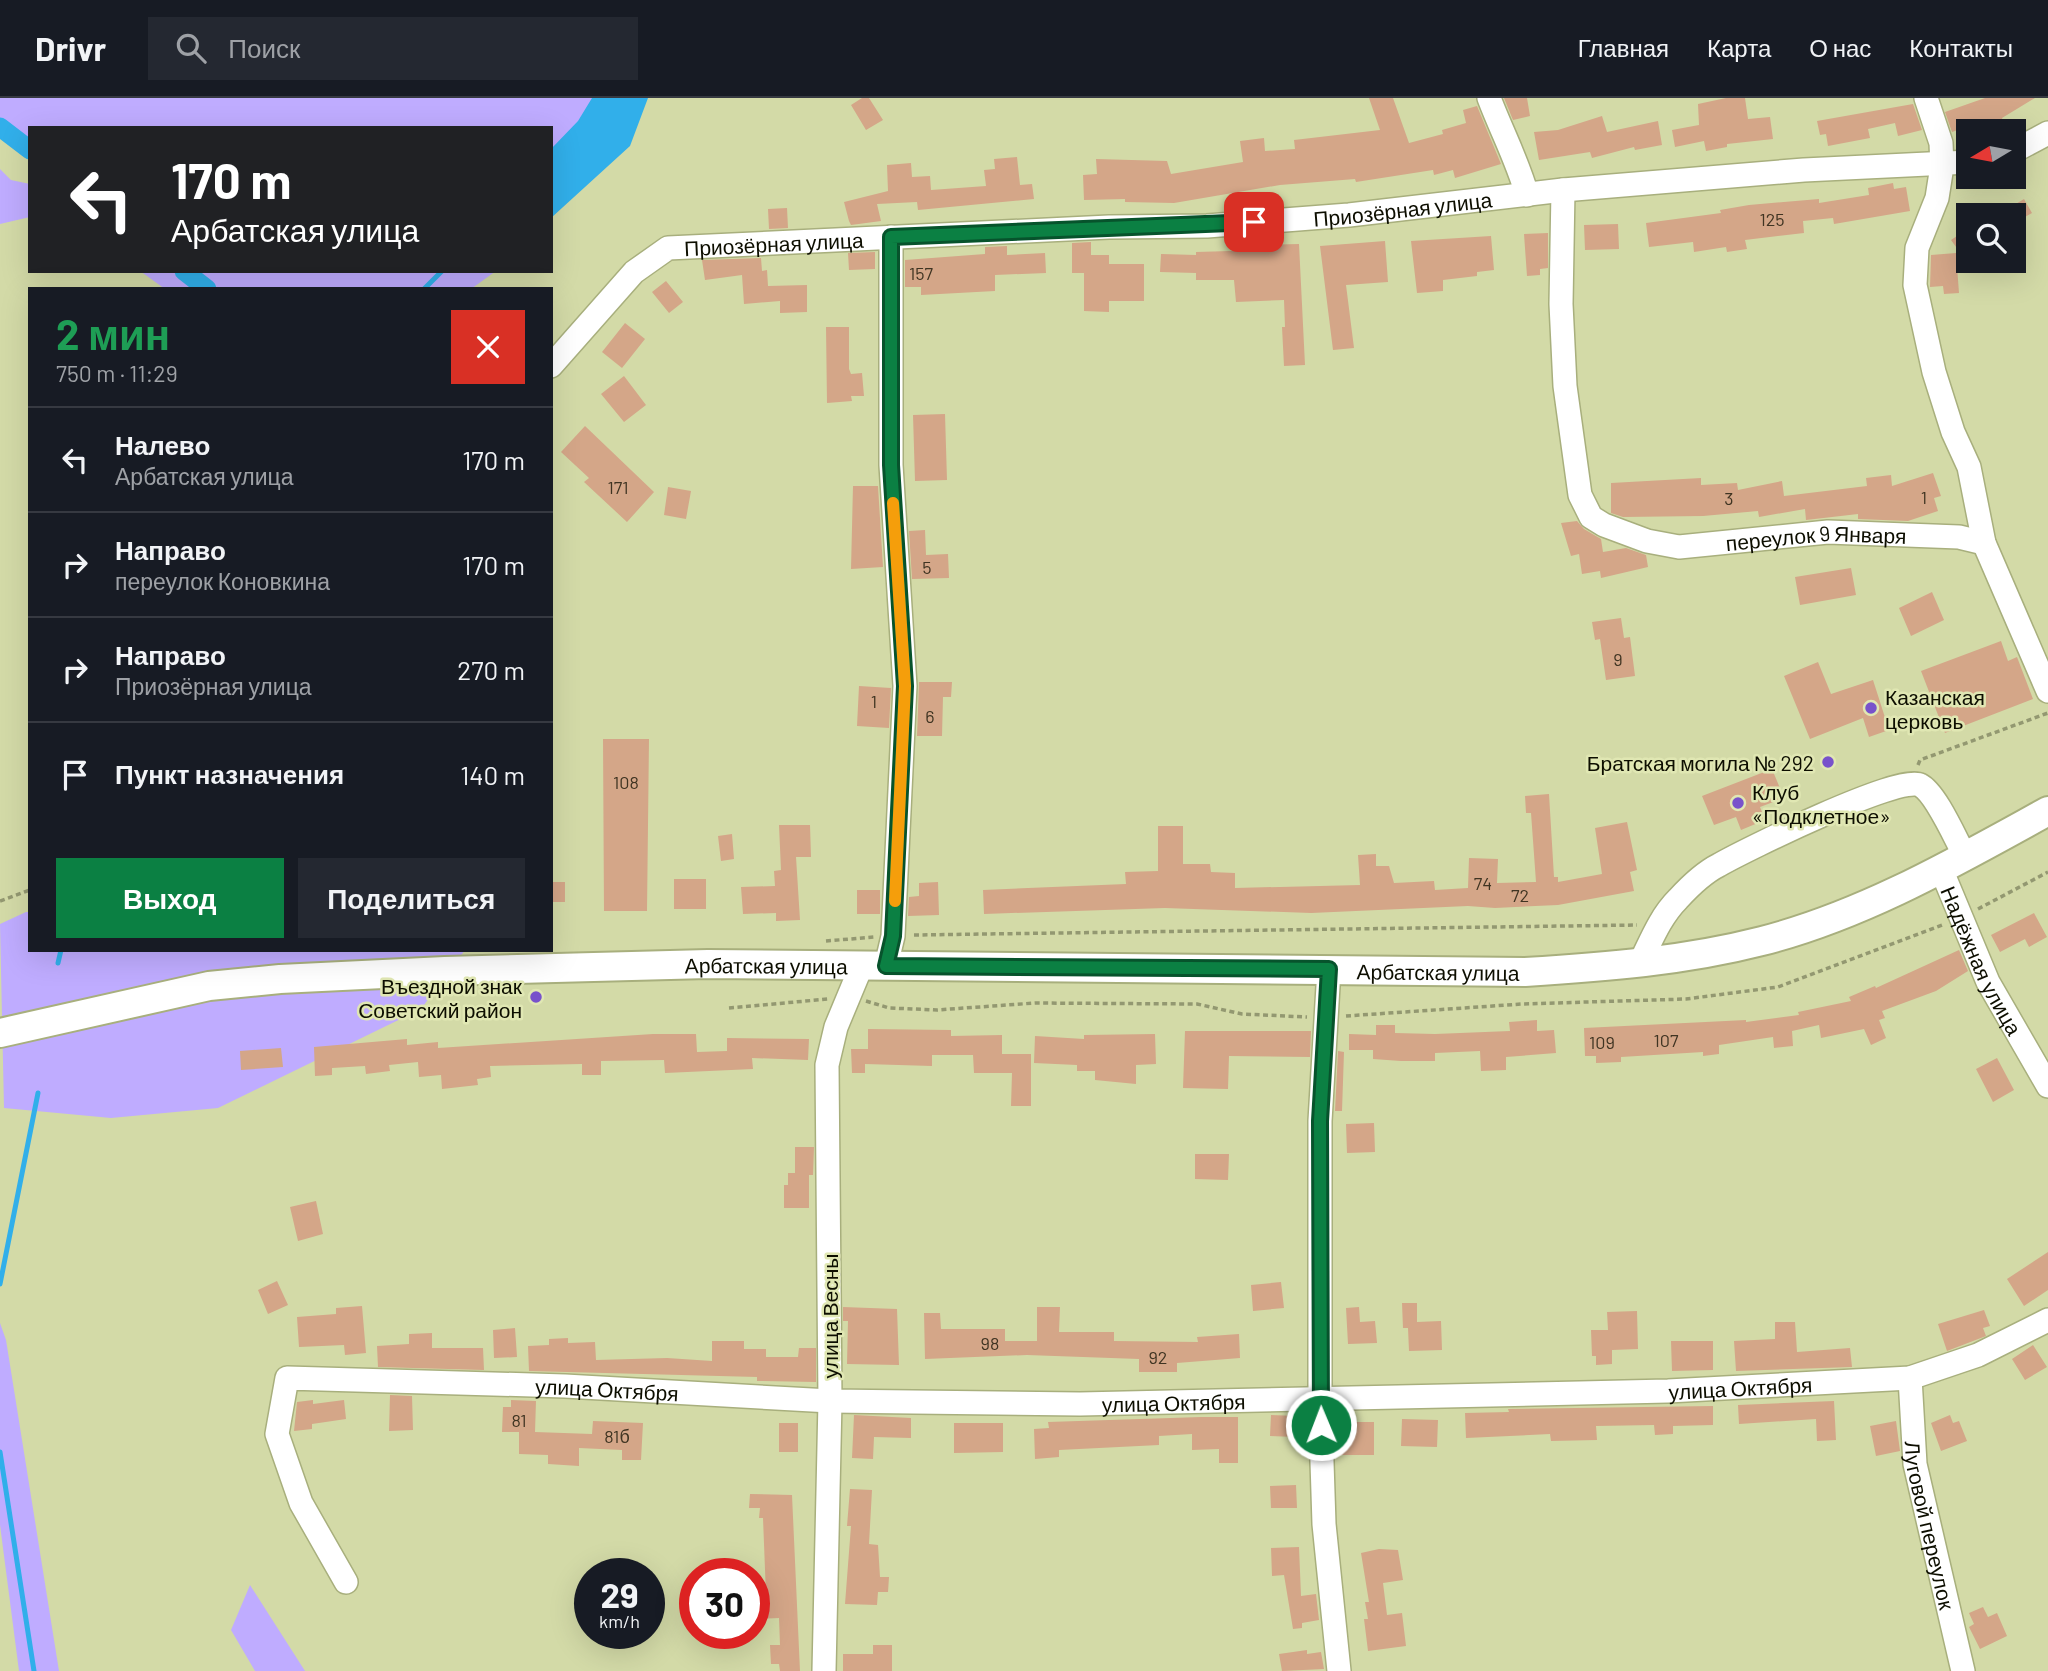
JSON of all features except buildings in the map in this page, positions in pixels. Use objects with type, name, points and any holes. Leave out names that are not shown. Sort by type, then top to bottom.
[{"type":"main road","name":"Арбатская улица","points":[[0,1033],[209,986],[280,979],[444,971],[708,964],[1525,972],[1640,963],[1716,952],[1812,926],[1953,863],[2048,811]]},
{"type":"street","points":[[1489,98],[1509,150],[1521,172],[1527,195]]},
{"type":"street","points":[[1926,98],[1941,144],[1942,166],[1937,198],[1917,248],[1915,285],[1934,372],[1969,467],[1984,543],[2048,691]]},
{"type":"street","points":[[2026,145],[2048,134]]},
{"type":"street","name":"Приозёрная улица","points":[[553,364],[634,272],[668,248],[1207,226],[1349,215],[1563,190],[1804,170],[1956,164]]},
{"type":"street","name":"переулок 9 Января","points":[[1563,190],[1561,304],[1565,386],[1580,495],[1591,517],[1604,526],[1647,541],[1679,547],[1828,532],[1959,537],[1984,543]]},
{"type":"street","name":"улица Весны","points":[[824,1671],[830,1401],[827,1065],[836,1027],[893,936],[905,686],[891,465],[891,237]]},
{"type":"street","points":[[1640,963],[1658,925],[1677,899],[1716,866],[1872,793],[1908,782]]},
{"type":"street","name":"Надёжная улица","points":[[1908,782],[1920,785],[1932,798],[1988,982],[2048,1086]]},
{"type":"street","points":[[1329,969],[1320,1121],[1320,1400],[1324,1524],[1339,1671]]},
{"type":"street","name":"улица Октября","points":[[346,1582],[301,1503],[277,1434],[287,1378],[565,1386],[830,1401],[1080,1404],[1797,1387],[1910,1378],[1978,1355],[2048,1320]]},
{"type":"street","name":"Луговой переулок","points":[[1910,1378],[1916,1464],[1963,1671]]},
{"type":"path","points":[[1908,782],[1920,760],[2048,713]]},
{"type":"path","points":[[0,901],[28,891]]},
{"type":"path","points":[[893,936],[1658,925]]},
{"type":"shaded area","points":[[0,98],[636,98],[553,205],[553,126],[28,126],[28,157],[0,136]]},
{"type":"shaded area","points":[[0,169],[11,180],[28,184],[28,217],[0,224]]},
{"type":"shaded area","points":[[143,273],[493,273],[474,287],[162,287]]},
{"type":"shaded area","points":[[28,912],[28,952],[464,952],[421,1009],[218,1108],[111,1118],[4,1108],[0,924]]},
{"type":"shaded area","points":[[0,1323],[6,1340],[59,1671],[19,1671],[0,1525]]},
{"type":"shaded area","points":[[250,1585],[305,1671],[255,1671],[231,1630]]},
{"type":"water","points":[[592,98],[648,98],[630,146],[553,216],[553,147],[578,121]]},
{"type":"waterway","points":[[0,127],[28,148]]},
{"type":"waterway","points":[[187,273],[204,287]]},
{"type":"waterway","points":[[426,287],[440,273]]},
{"type":"waterway","points":[[58,963],[61,952]]},
{"type":"waterway","points":[[0,1284],[38,1093]]},
{"type":"waterway","points":[[0,1452],[34,1671]]},
{"type":"slow traffic","points":[[893,503],[905,686],[895,901]]},
{"type":"place","name":"Казанская церковь","points":[[1871,708]]},
{"type":"place","name":"Братская могила № 292","points":[[1828,762]]},
{"type":"place","name":"Клуб «Подклетное»","points":[[1738,803]]},
{"type":"place","name":"Въездной знак Советский район","points":[[536,997]]},
{"type":"route","points":[[1254,222],[891,237],[891,465],[905,686],[893,936],[886,966],[1329,969],[1320,1121],[1321,1425]]}]
